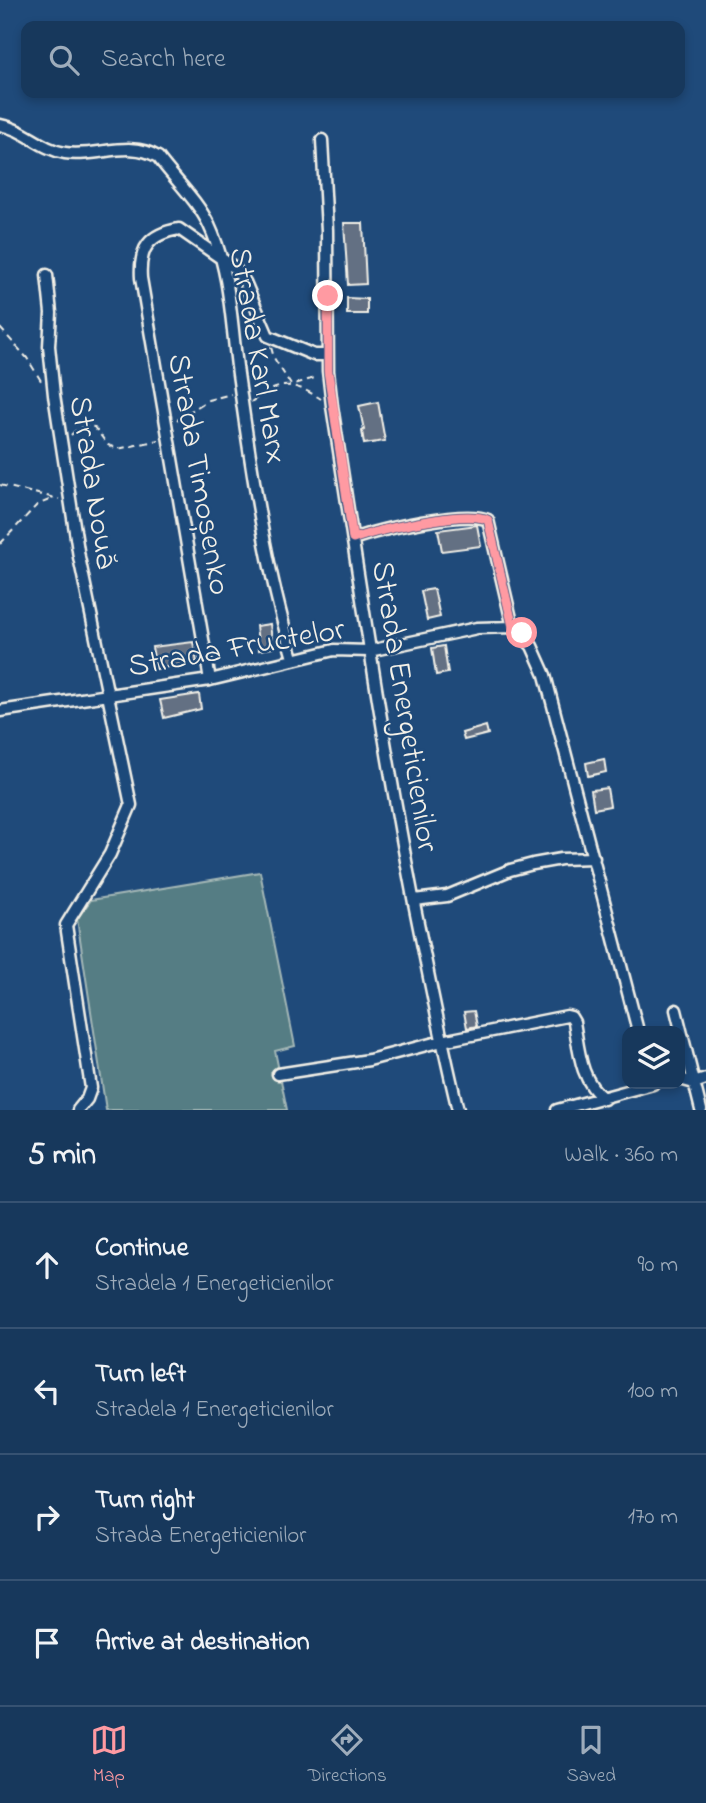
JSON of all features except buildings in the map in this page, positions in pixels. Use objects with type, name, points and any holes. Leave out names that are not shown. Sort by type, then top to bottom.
[{"type":"street","name":"Strada Karl Marx","points":[[0,125],[15,128],[35,143],[64,153],[127,149],[149,152],[158,157],[198,205],[221,258],[230,303],[240,392],[277,603],[293,658]]},
{"type":"street","name":"Strada Energeticienilor","points":[[322,140],[327,230],[327,355],[332,406],[369,651],[414,900],[458,1110]]},
{"type":"street","name":"Strada Timoșenko","points":[[210,680],[141,278],[142,252],[166,232],[179,229],[221,258]]},
{"type":"street","points":[[221,258],[235,268],[245,282],[268,336],[314,355],[327,355]]},
{"type":"street","name":"Strada Nouă","points":[[47,275],[51,313],[49,346],[55,403],[107,696]]},
{"type":"street","points":[[353,539],[376,531],[448,517],[474,516],[488,520],[513,627],[533,646],[545,675],[637,1026]]},
{"type":"street","name":"Strada Fructelor","points":[[0,711],[210,680],[334,650],[369,651],[477,628],[513,627]]},
{"type":"street","name":"Strada Fructelor","points":[[80,1108],[90,1088],[66,925],[110,854],[131,806],[107,696]]},
{"type":"street","points":[[414,900],[447,896],[509,870],[533,864],[561,859],[594,858]]},
{"type":"street","points":[[676,1010],[701,1110]]},
{"type":"street","points":[[278,1074],[369,1059],[442,1041],[571,1017],[587,1079],[594,1091],[604,1099]]},
{"type":"street","points":[[685,1080],[694,1083],[706,1079]]},
{"type":"street","points":[[557,1110],[636,1089]]},
{"type":"path","points":[[0,328],[27,358],[55,403]]},
{"type":"path","points":[[268,336],[274,358],[291,385],[302,388],[332,406]]},
{"type":"path","points":[[244,415],[250,403],[265,392],[278,386],[315,378],[328,371]]},
{"type":"path","points":[[63,452],[71,434],[85,426],[94,427],[108,445],[118,449],[161,439],[178,419],[194,407],[208,400],[240,392]]},
{"type":"path","points":[[0,485],[56,498],[72,508]]},
{"type":"path","points":[[0,544],[37,505],[56,498]]},
{"type":"green space","points":[[260,872],[295,1046],[275,1051],[287,1110],[106,1110],[77,919],[91,900]]},
{"type":"route","points":[[328,296],[328,371],[353,539],[376,531],[448,517],[474,516],[488,520],[513,627],[522,633]]}]
